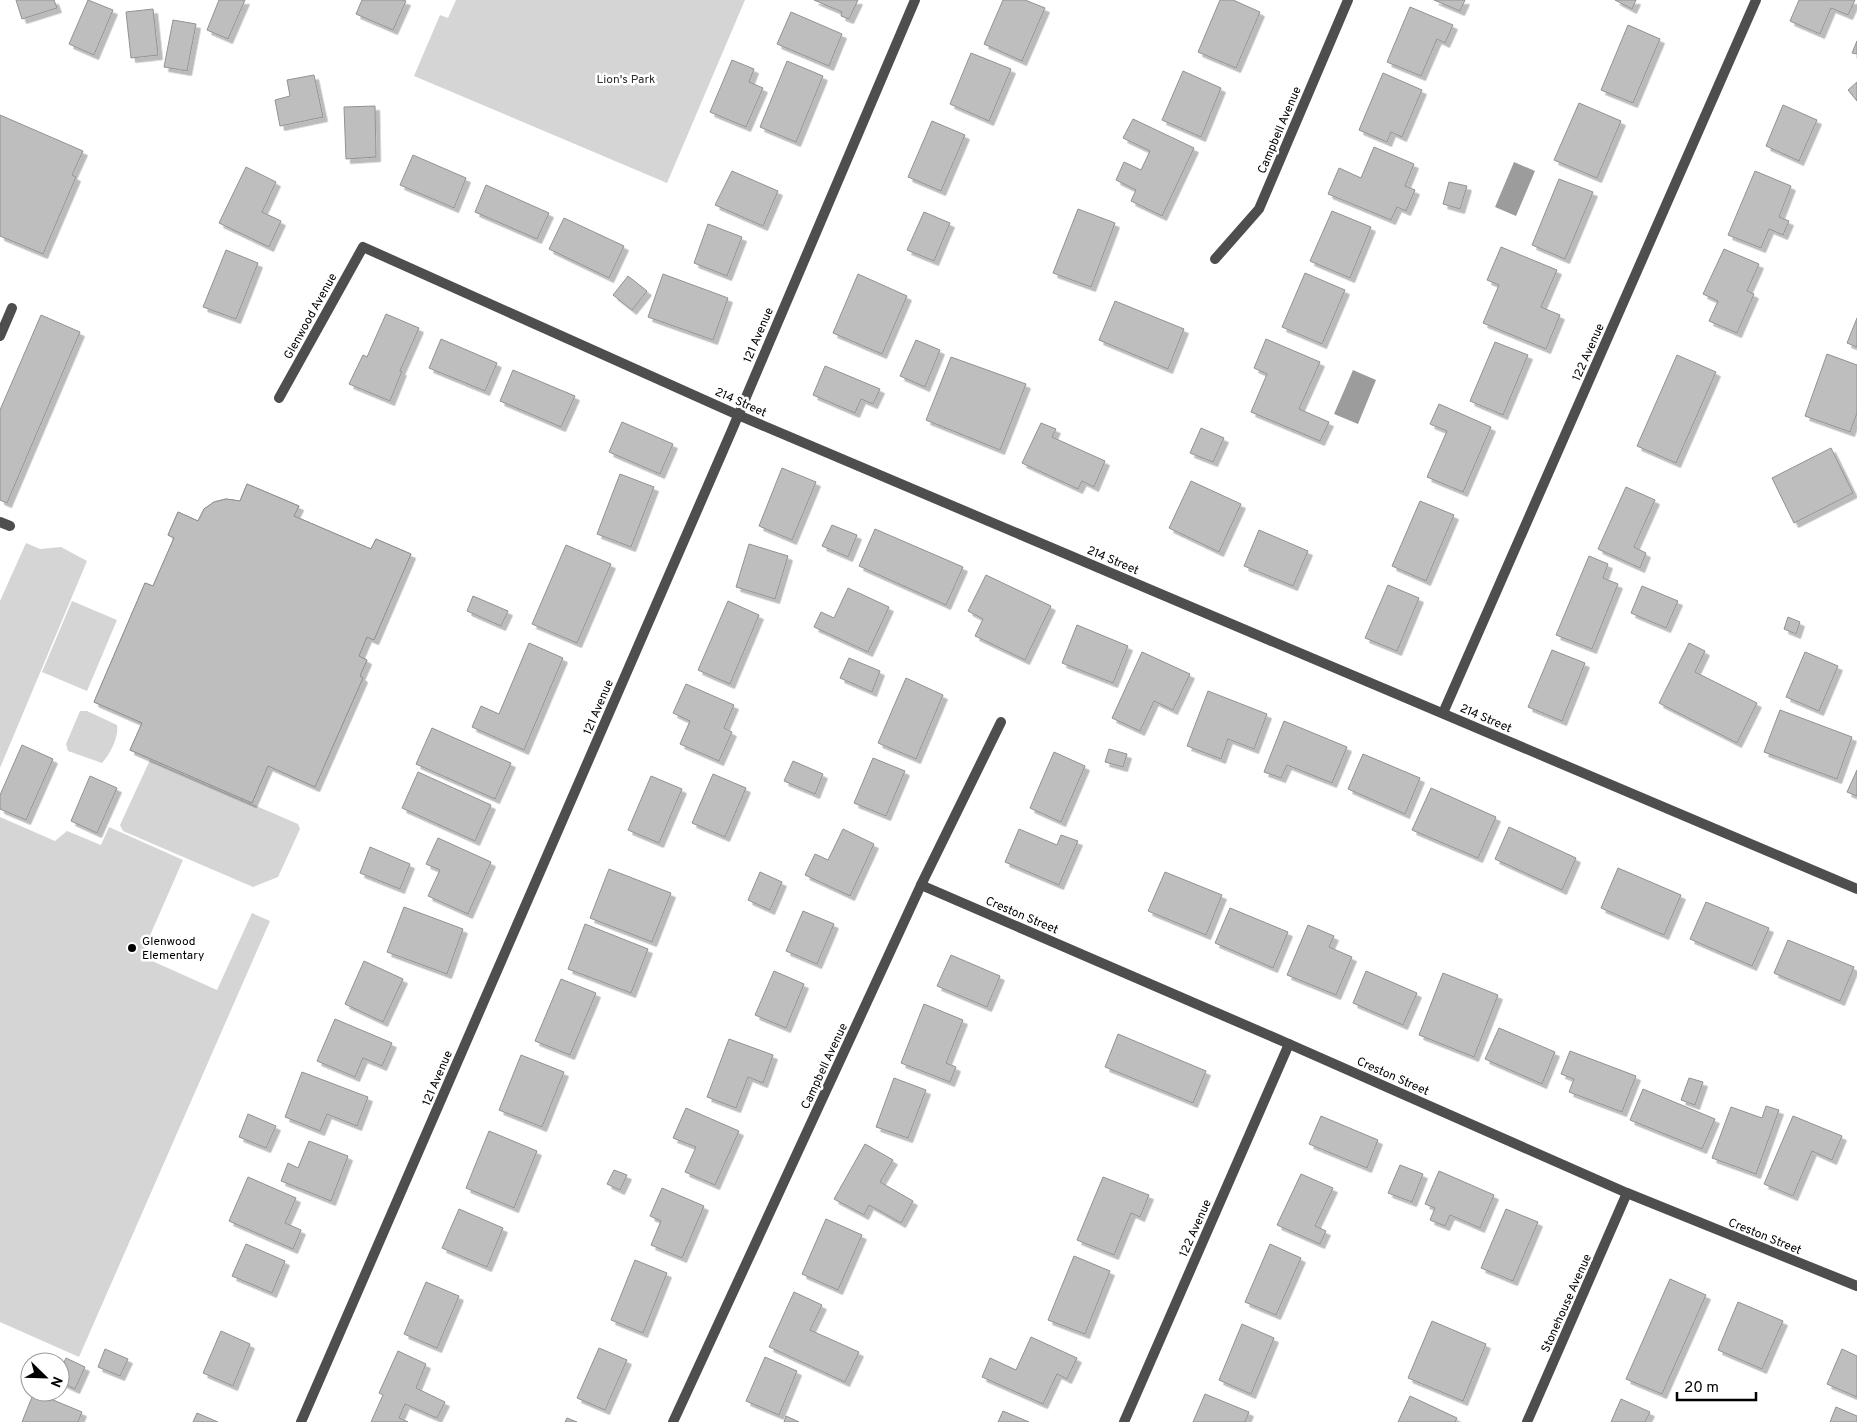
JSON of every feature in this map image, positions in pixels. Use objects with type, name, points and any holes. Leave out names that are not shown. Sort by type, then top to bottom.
[{"type":"street","name":"121 Avenue","points":[[301,1422],[738,415],[915,0]]},
{"type":"street","name":"Campbell Avenue","points":[[1215,259],[1258,210],[1348,0]]},
{"type":"street","name":"122 Avenue","points":[[1443,713],[1756,0]]},
{"type":"street","name":"214 Street","points":[[363,246],[738,415],[1857,889]]},
{"type":"street","name":"Glenwood Avenue","points":[[279,398],[363,246]]},
{"type":"street","points":[[0,336],[12,308]]},
{"type":"street","name":"Campbell Avenue","points":[[672,1422],[922,885],[1001,722]]},
{"type":"street","name":"Creston Street","points":[[922,885],[1628,1194],[1857,1286]]},
{"type":"street","name":"122 Avenue","points":[[1124,1422],[1289,1044]]},
{"type":"street","name":"Stonehouse Avenue","points":[[1527,1422],[1628,1194]]},
{"type":"green space","name":"Lion's Park","points":[[456,0],[745,0],[667,183],[414,76],[440,15],[448,18]]},
{"type":"green space","points":[[26,543],[40,549],[61,547],[87,561],[0,768],[0,601]]},
{"type":"green space","points":[[72,601],[117,620],[87,691],[42,672]]},
{"type":"green space","points":[[80,711],[87,711],[117,725],[117,735],[108,755],[102,763],[68,751],[66,744]]},
{"type":"green space","points":[[150,760],[298,824],[300,829],[278,877],[253,887],[123,831],[120,825]]},
{"type":"green space","points":[[0,817],[55,841],[67,831],[101,845],[109,827],[183,860],[141,956],[217,990],[252,913],[270,921],[79,1357],[0,1322]]},
{"type":"shaded area","points":[[1514,162],[1535,171],[1516,216],[1495,207]]},
{"type":"shaded area","points":[[1353,370],[1376,380],[1358,424],[1334,414]]},
{"type":"building","points":[[16,0],[54,0],[57,8],[22,19]]},
{"type":"building","points":[[88,0],[113,10],[94,55],[69,44]]},
{"type":"building","points":[[219,0],[245,0],[228,39],[207,30]]},
{"type":"building","points":[[362,0],[406,1],[393,30],[356,14]]},
{"type":"building","points":[[814,0],[858,0],[849,19],[841,16],[842,12]]},
{"type":"building","points":[[1003,0],[1025,0],[1045,8],[1022,61],[984,44]]},
{"type":"building","points":[[1220,0],[1233,0],[1260,12],[1236,68],[1198,52]]},
{"type":"building","points":[[1434,0],[1465,0],[1460,11]]},
{"type":"building","points":[[1615,0],[1636,0],[1632,9]]},
{"type":"building","points":[[1799,0],[1855,0],[1848,15],[1831,8],[1820,34],[1790,21]]},
{"type":"building","points":[[1410,7],[1453,25],[1445,43],[1437,39],[1421,76],[1387,62]]},
{"type":"building","points":[[153,9],[158,55],[131,58],[126,12]]},
{"type":"building","points":[[791,12],[842,34],[829,66],[777,44]]},
{"type":"building","points":[[173,20],[196,24],[187,71],[164,67]]},
{"type":"building","points":[[1628,25],[1660,39],[1633,103],[1601,90]]},
{"type":"building","points":[[1857,41],[1857,54],[1852,53]]},
{"type":"building","points":[[971,53],[1011,69],[989,121],[950,104]]},
{"type":"building","points":[[732,60],[754,69],[749,82],[763,88],[746,127],[710,112]]},
{"type":"building","points":[[787,61],[823,76],[796,142],[760,127]]},
{"type":"building","points":[[1183,71],[1221,88],[1201,137],[1162,120]]},
{"type":"building","points":[[1383,73],[1422,90],[1402,137],[1391,132],[1387,142],[1359,130]]},
{"type":"building","points":[[314,75],[323,117],[280,126],[275,100],[290,96],[287,80]]},
{"type":"building","points":[[1857,82],[1857,101],[1848,90]]},
{"type":"building","points":[[1579,103],[1621,121],[1597,178],[1554,160]]},
{"type":"building","points":[[1783,105],[1817,120],[1799,161],[1766,146]]},
{"type":"building","points":[[375,106],[376,157],[346,159],[344,107]]},
{"type":"building","points":[[0,115],[83,151],[72,175],[76,177],[43,254],[0,236]]},
{"type":"building","points":[[1133,119],[1194,148],[1162,216],[1131,201],[1136,190],[1116,180],[1124,162],[1141,170],[1150,151],[1123,138]]},
{"type":"building","points":[[932,121],[965,135],[941,191],[908,177]]},
{"type":"building","points":[[1374,147],[1414,164],[1405,186],[1415,190],[1406,211],[1397,207],[1391,220],[1328,194],[1339,168],[1361,178]]},
{"type":"building","points":[[413,155],[466,178],[454,208],[400,185]]},
{"type":"building","points":[[246,167],[276,182],[262,212],[281,221],[269,247],[219,223]]},
{"type":"building","points":[[732,171],[778,191],[763,226],[715,205]]},
{"type":"building","points":[[1755,171],[1791,186],[1779,217],[1789,221],[1783,235],[1769,229],[1761,248],[1728,235]]},
{"type":"building","points":[[1559,179],[1593,192],[1565,259],[1532,245]]},
{"type":"building","points":[[1449,182],[1467,186],[1460,209],[1443,204]]},
{"type":"building","points":[[486,185],[549,213],[537,239],[475,212]]},
{"type":"building","points":[[1078,209],[1115,223],[1091,287],[1053,273]]},
{"type":"building","points":[[1332,211],[1371,227],[1350,278],[1310,261]]},
{"type":"building","points":[[924,212],[950,223],[934,261],[907,250]]},
{"type":"building","points":[[564,218],[624,246],[609,278],[549,249]]},
{"type":"building","points":[[708,224],[742,237],[727,276],[694,263]]},
{"type":"building","points":[[1501,247],[1557,270],[1541,307],[1560,315],[1546,349],[1483,323],[1499,285],[1487,280]]},
{"type":"building","points":[[1724,249],[1759,264],[1747,291],[1754,294],[1737,333],[1709,321],[1718,301],[1703,294]]},
{"type":"building","points":[[226,250],[258,263],[236,319],[203,307]]},
{"type":"building","points":[[1305,273],[1345,290],[1322,344],[1282,327]]},
{"type":"building","points":[[663,274],[728,298],[713,340],[648,317]]},
{"type":"building","points":[[858,274],[907,296],[882,354],[833,333]]},
{"type":"building","points":[[628,276],[647,291],[632,310],[613,295]]},
{"type":"building","points":[[1115,301],[1184,329],[1168,369],[1099,340]]},
{"type":"building","points":[[386,314],[419,328],[400,371],[402,371],[390,401],[349,384],[363,355],[367,357]]},
{"type":"building","points":[[41,315],[80,332],[7,503],[0,500],[0,410]]},
{"type":"building","points":[[1857,318],[1857,347],[1847,343]]},
{"type":"building","points":[[441,339],[497,363],[485,391],[429,368]]},
{"type":"building","points":[[1266,339],[1320,362],[1299,409],[1329,422],[1320,441],[1251,412],[1267,374],[1254,368]]},
{"type":"building","points":[[916,340],[940,350],[925,387],[900,376]]},
{"type":"building","points":[[1495,342],[1528,355],[1503,415],[1470,401]]},
{"type":"building","points":[[1827,354],[1857,365],[1857,413],[1850,432],[1805,416]]},
{"type":"building","points":[[1677,355],[1716,372],[1676,463],[1637,446]]},
{"type":"building","points":[[951,357],[1026,384],[1000,450],[926,420]]},
{"type":"building","points":[[825,366],[880,389],[873,404],[861,399],[855,413],[813,395]]},
{"type":"building","points":[[513,370],[575,396],[561,427],[500,401]]},
{"type":"building","points":[[1439,404],[1491,427],[1463,492],[1427,477],[1447,431],[1430,424]]},
{"type":"building","points":[[622,422],[673,444],[660,474],[609,452]]},
{"type":"building","points":[[1041,423],[1056,429],[1052,437],[1105,461],[1094,487],[1082,481],[1078,489],[1022,463]]},
{"type":"building","points":[[1201,428],[1224,438],[1213,462],[1190,453]]},
{"type":"building","points":[[1831,448],[1853,493],[1794,523],[1772,478]]},
{"type":"building","points":[[782,468],[816,482],[792,540],[759,526]]},
{"type":"building","points":[[620,474],[654,487],[631,547],[597,534]]},
{"type":"building","points":[[1191,481],[1241,504],[1219,552],[1169,528]]},
{"type":"building","points":[[247,484],[299,506],[294,516],[371,549],[376,539],[411,554],[374,640],[367,637],[359,656],[367,660],[360,676],[363,678],[315,787],[268,766],[252,803],[130,750],[142,723],[94,702],[145,583],[153,586],[174,538],[168,535],[178,512],[198,521],[204,509],[214,502],[226,499],[240,501]],"holes":[[[267,581],[331,609],[310,659],[245,630]]]},
{"type":"building","points":[[247,484],[299,506],[294,516],[371,549],[376,539],[411,554],[374,640],[367,637],[359,656],[367,660],[360,676],[363,678],[315,787],[268,766],[252,803],[130,750],[142,723],[94,702],[145,583],[153,586],[174,538],[168,535],[178,512],[198,521],[204,509],[214,502],[226,499],[240,501]]},
{"type":"building","points":[[1626,487],[1655,500],[1634,547],[1646,553],[1640,568],[1598,549]]},
{"type":"building","points":[[1420,501],[1454,515],[1426,581],[1392,566]]},
{"type":"building","points":[[832,525],[857,535],[848,557],[822,546]]},
{"type":"building","points":[[875,529],[963,567],[946,605],[859,566]]},
{"type":"building","points":[[1259,530],[1308,551],[1293,586],[1244,566]]},
{"type":"building","points":[[749,544],[788,556],[775,599],[736,587]]},
{"type":"building","points":[[566,545],[611,564],[577,643],[532,624]]},
{"type":"building","points":[[1589,556],[1608,564],[1603,578],[1618,584],[1592,649],[1556,635]]},
{"type":"building","points":[[986,575],[1051,606],[1025,660],[975,636],[983,619],[968,611]]},
{"type":"building","points":[[1388,585],[1419,598],[1397,651],[1365,638]]},
{"type":"building","points":[[1642,586],[1678,601],[1666,628],[1631,613]]},
{"type":"building","points":[[848,588],[889,607],[868,652],[814,627],[821,612],[834,618]]},
{"type":"building","points":[[473,596],[508,611],[501,626],[467,611]]},
{"type":"building","points":[[728,601],[759,615],[730,684],[698,670]]},
{"type":"building","points":[[1788,617],[1800,622],[1796,634],[1784,629]]},
{"type":"building","points":[[1077,625],[1128,646],[1113,683],[1062,663]]},
{"type":"building","points":[[529,643],[563,658],[524,750],[472,727],[481,706],[499,714]]},
{"type":"building","points":[[1689,643],[1705,651],[1695,672],[1757,703],[1737,743],[1659,703]]},
{"type":"building","points":[[1552,650],[1585,663],[1562,721],[1528,707]]},
{"type":"building","points":[[1142,652],[1190,674],[1173,710],[1154,701],[1140,731],[1112,718]]},
{"type":"building","points":[[1805,652],[1838,666],[1819,711],[1786,697]]},
{"type":"building","points":[[849,658],[880,671],[872,692],[840,678]]},
{"type":"building","points":[[906,678],[943,695],[916,759],[878,743]]},
{"type":"building","points":[[686,684],[734,705],[724,728],[732,732],[719,761],[680,744],[690,721],[673,713]]},
{"type":"building","points":[[1208,691],[1267,714],[1254,749],[1228,739],[1221,759],[1187,746]]},
{"type":"building","points":[[1780,710],[1852,737],[1837,779],[1764,752]]},
{"type":"building","points":[[1284,721],[1347,747],[1332,783],[1287,765],[1281,778],[1264,772]]},
{"type":"building","points":[[432,728],[511,763],[495,799],[416,764]]},
{"type":"building","points":[[22,745],[53,759],[26,820],[0,809],[0,795]]},
{"type":"building","points":[[1109,749],[1127,754],[1123,767],[1105,762]]},
{"type":"building","points":[[1054,752],[1085,766],[1061,822],[1030,808]]},
{"type":"building","points":[[1363,754],[1420,778],[1405,814],[1348,789]]},
{"type":"building","points":[[873,758],[905,771],[886,816],[854,803]]},
{"type":"building","points":[[793,761],[823,774],[815,794],[784,781]]},
{"type":"building","points":[[1857,770],[1857,796],[1847,792]]},
{"type":"building","points":[[418,772],[491,805],[475,841],[402,808]]},
{"type":"building","points":[[713,774],[746,788],[725,837],[692,823]]},
{"type":"building","points":[[90,776],[117,788],[97,833],[71,821]]},
{"type":"building","points":[[651,776],[682,789],[659,843],[628,830]]},
{"type":"building","points":[[1431,788],[1496,817],[1478,858],[1412,830]]},
{"type":"building","points":[[1509,827],[1576,858],[1562,890],[1495,859]]},
{"type":"building","points":[[843,829],[874,844],[850,896],[805,875],[815,854],[828,860]]},
{"type":"building","points":[[1019,829],[1057,845],[1061,835],[1078,841],[1059,885],[1005,862]]},
{"type":"building","points":[[438,838],[491,862],[468,914],[428,896],[440,870],[426,864]]},
{"type":"building","points":[[370,847],[410,864],[400,889],[360,873]]},
{"type":"building","points":[[1618,868],[1681,895],[1664,935],[1601,908]]},
{"type":"building","points":[[609,869],[671,893],[652,942],[590,918]]},
{"type":"building","points":[[760,872],[782,882],[770,910],[748,900]]},
{"type":"building","points":[[1165,872],[1222,895],[1206,935],[1148,911]]},
{"type":"building","points":[[1706,902],[1769,928],[1752,966],[1690,939]]},
{"type":"building","points":[[404,907],[463,929],[447,974],[387,952]]},
{"type":"building","points":[[1230,908],[1288,932],[1273,968],[1215,943]]},
{"type":"building","points":[[803,911],[834,924],[817,964],[786,951]]},
{"type":"building","points":[[585,924],[648,949],[631,993],[568,969]]},
{"type":"building","points":[[1308,925],[1334,936],[1329,947],[1352,957],[1336,995],[1287,975]]},
{"type":"building","points":[[1788,940],[1854,967],[1840,1001],[1774,973]]},
{"type":"building","points":[[951,955],[1000,976],[987,1007],[937,986]]},
{"type":"building","points":[[364,961],[403,979],[383,1022],[345,1004]]},
{"type":"building","points":[[774,971],[804,984],[786,1028],[755,1015]]},
{"type":"building","points":[[1366,971],[1417,993],[1403,1025],[1353,1003]]},
{"type":"building","points":[[1443,973],[1498,995],[1474,1057],[1419,1035]]},
{"type":"building","points":[[561,979],[596,993],[570,1055],[535,1041]]},
{"type":"building","points":[[924,1004],[963,1020],[946,1063],[956,1067],[950,1082],[901,1063]]},
{"type":"building","points":[[335,1019],[392,1043],[382,1066],[363,1058],[355,1077],[317,1061]]},
{"type":"building","points":[[1499,1028],[1555,1052],[1542,1084],[1485,1059]]},
{"type":"building","points":[[1118,1034],[1206,1071],[1193,1103],[1105,1067]]},
{"type":"building","points":[[729,1039],[773,1055],[763,1083],[748,1077],[736,1108],[707,1097]]},
{"type":"building","points":[[1570,1051],[1636,1076],[1622,1112],[1569,1092],[1574,1079],[1561,1074]]},
{"type":"building","points":[[521,1055],[564,1072],[542,1127],[499,1110]]},
{"type":"building","points":[[302,1072],[368,1097],[357,1126],[327,1114],[320,1131],[285,1117]]},
{"type":"building","points":[[894,1078],[926,1090],[908,1138],[876,1127]]},
{"type":"building","points":[[1689,1078],[1703,1082],[1695,1105],[1681,1100]]},
{"type":"building","points":[[1643,1089],[1715,1119],[1702,1149],[1630,1120]]},
{"type":"building","points":[[1766,1106],[1779,1110],[1756,1174],[1712,1158],[1731,1107],[1762,1118]]},
{"type":"building","points":[[686,1108],[739,1131],[715,1185],[685,1172],[696,1147],[673,1138]]},
{"type":"building","points":[[248,1114],[276,1126],[266,1148],[239,1137]]},
{"type":"building","points":[[1321,1116],[1378,1140],[1367,1168],[1309,1144]]},
{"type":"building","points":[[1793,1116],[1842,1136],[1832,1160],[1812,1151],[1793,1196],[1764,1184]]},
{"type":"building","points":[[489,1131],[537,1151],[514,1208],[466,1188]]},
{"type":"building","points":[[309,1141],[348,1156],[331,1201],[281,1181],[288,1163],[298,1168]]},
{"type":"building","points":[[865,1144],[893,1160],[880,1182],[913,1201],[901,1223],[869,1205],[864,1215],[834,1199]]},
{"type":"building","points":[[1400,1165],[1423,1174],[1412,1202],[1388,1193]]},
{"type":"building","points":[[614,1170],[627,1175],[620,1190],[607,1184]]},
{"type":"building","points":[[1439,1171],[1494,1195],[1480,1228],[1450,1215],[1445,1226],[1430,1220],[1435,1208],[1425,1204]]},
{"type":"building","points":[[1301,1174],[1333,1188],[1315,1226],[1326,1231],[1320,1244],[1277,1225]]},
{"type":"building","points":[[248,1177],[296,1198],[285,1223],[301,1230],[293,1249],[229,1221]]},
{"type":"building","points":[[1103,1177],[1149,1195],[1140,1217],[1131,1213],[1114,1255],[1077,1240]]},
{"type":"building","points":[[662,1188],[704,1206],[682,1258],[651,1245],[661,1221],[650,1216]]},
{"type":"building","points":[[459,1209],[503,1228],[487,1267],[442,1248]]},
{"type":"building","points":[[1506,1209],[1538,1222],[1513,1281],[1481,1268]]},
{"type":"building","points":[[826,1219],[862,1235],[838,1290],[802,1274]]},
{"type":"building","points":[[246,1244],[285,1261],[272,1293],[232,1276]]},
{"type":"building","points":[[1270,1244],[1301,1258],[1276,1315],[1245,1302]]},
{"type":"building","points":[[1074,1256],[1110,1271],[1085,1334],[1048,1320]]},
{"type":"building","points":[[635,1260],[667,1273],[643,1333],[611,1320]]},
{"type":"building","points":[[1670,1279],[1706,1295],[1662,1394],[1626,1379]]},
{"type":"building","points":[[426,1282],[459,1296],[437,1348],[404,1334]]},
{"type":"building","points":[[794,1292],[822,1305],[810,1330],[859,1352],[845,1382],[769,1347]]},
{"type":"building","points":[[1738,1302],[1783,1321],[1762,1369],[1718,1350]]},
{"type":"building","points":[[1432,1321],[1486,1344],[1463,1401],[1408,1378]]},
{"type":"building","points":[[1242,1324],[1274,1338],[1251,1394],[1219,1380]]},
{"type":"building","points":[[221,1331],[250,1344],[233,1386],[203,1373]]},
{"type":"building","points":[[1031,1337],[1077,1358],[1067,1379],[1057,1374],[1043,1404],[982,1377],[990,1358],[1016,1370]]},
{"type":"building","points":[[599,1348],[627,1360],[605,1410],[577,1398]]},
{"type":"building","points":[[105,1349],[128,1359],[120,1376],[98,1367]]},
{"type":"building","points":[[1842,1349],[1857,1356],[1857,1397],[1827,1384]]},
{"type":"building","points":[[398,1351],[426,1364],[416,1388],[445,1402],[437,1418],[405,1404],[399,1418],[408,1422],[371,1422],[383,1395],[379,1393]]},
{"type":"building","points":[[765,1357],[797,1371],[779,1415],[746,1401]]},
{"type":"building","points":[[70,1360],[85,1367],[75,1389],[70,1387]]},
{"type":"building","points":[[1205,1394],[1249,1412],[1245,1422],[1193,1422]]},
{"type":"building","points":[[1410,1396],[1457,1418],[1455,1422],[1398,1422]]},
{"type":"building","points":[[1621,1399],[1650,1412],[1645,1422],[1611,1422]]},
{"type":"building","points":[[30,1402],[58,1402],[82,1412],[78,1422],[22,1422]]},
{"type":"building","points":[[1836,1407],[1857,1416],[1857,1422],[1830,1422]]},
{"type":"building","points":[[1003,1411],[1029,1422],[998,1422]]},
{"type":"building","points":[[197,1413],[218,1422],[193,1422]]},
{"type":"building","points":[[786,1416],[799,1422],[784,1422]]},
{"type":"building","points":[[567,1418],[577,1422],[565,1422]]},
{"type":"place","name":"Glenwood Elementary","points":[[132,948]]}]
